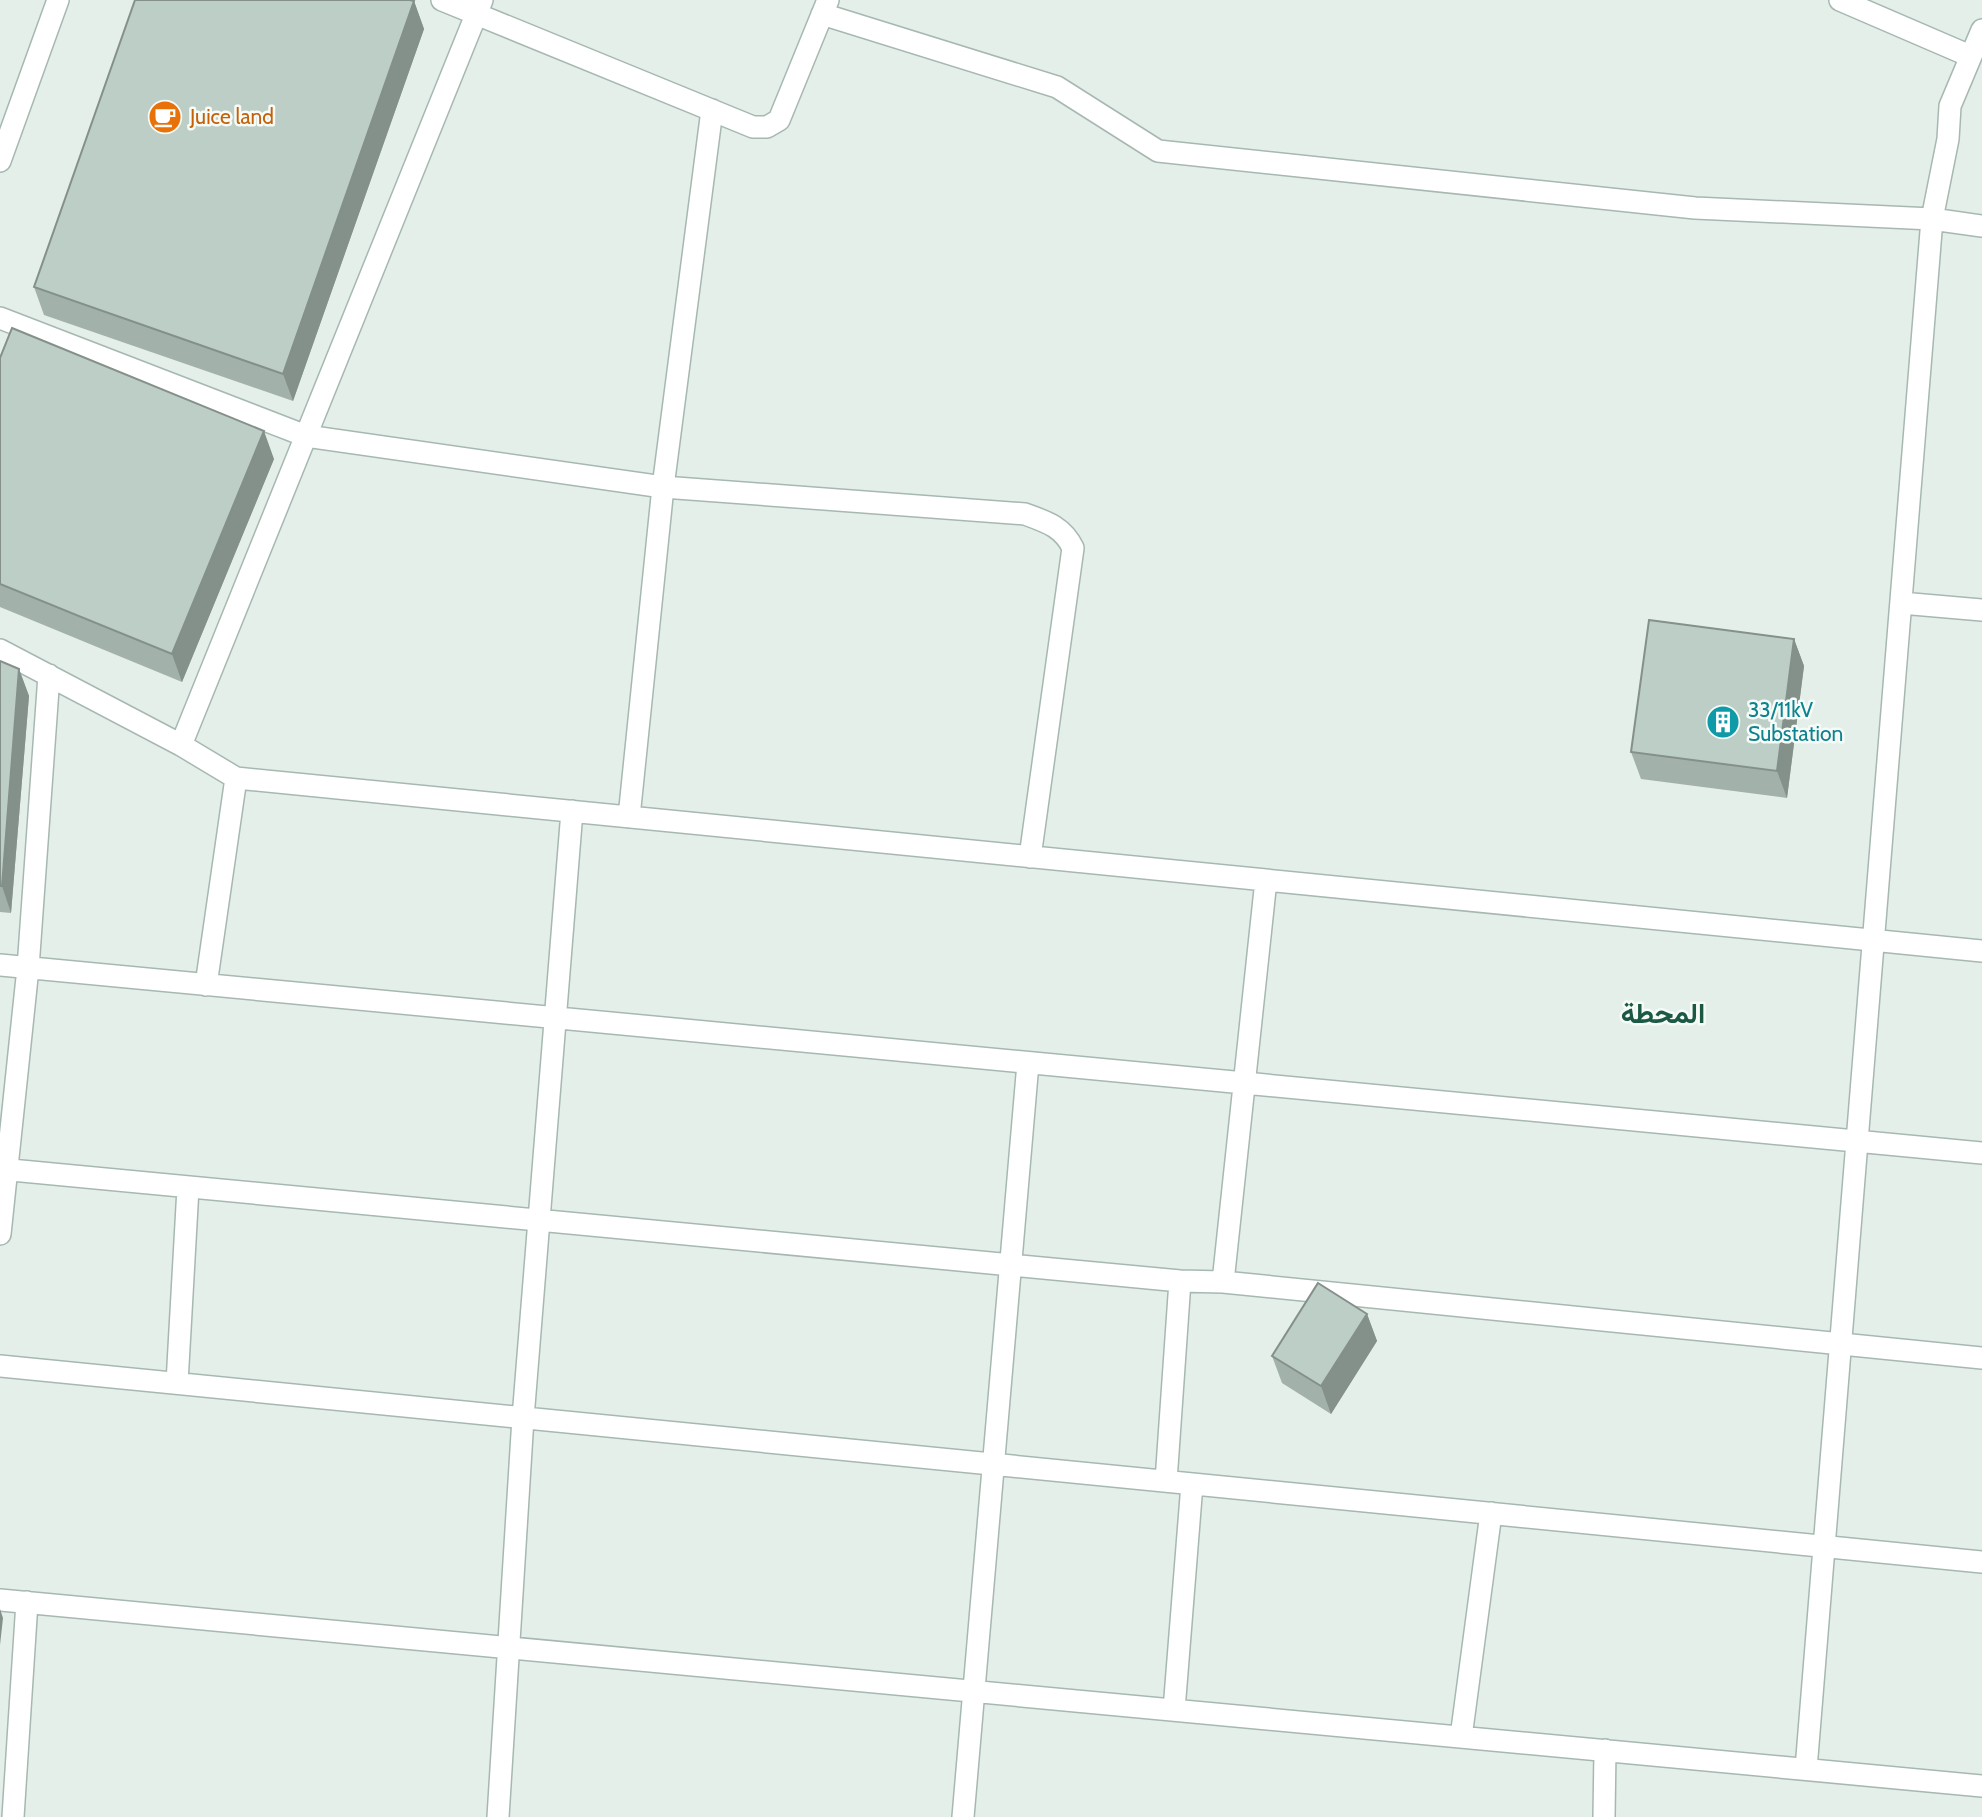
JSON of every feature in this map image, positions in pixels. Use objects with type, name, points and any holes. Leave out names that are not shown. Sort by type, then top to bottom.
[{"type":"street","points":[[0,161],[58,0]]},
{"type":"street","points":[[442,0],[479,6],[753,127],[767,127],[779,120],[825,7],[1056,87],[1158,151],[1695,208],[1933,219],[1982,226]]},
{"type":"street","points":[[1840,0],[1970,56]]},
{"type":"street","points":[[181,745],[479,6]]},
{"type":"street","points":[[1806,1769],[1933,219],[1948,139],[1950,106],[1982,30]]},
{"type":"street","points":[[629,817],[663,487],[712,110]]},
{"type":"street","points":[[0,318],[306,436],[663,487],[1025,514],[1049,523],[1066,534],[1073,548],[1030,857]]},
{"type":"street","points":[[1901,603],[1982,610]]},
{"type":"street","points":[[0,650],[181,745],[236,778],[1982,951]]},
{"type":"street","points":[[0,1234],[2,1170],[28,968],[49,675]]},
{"type":"street","points":[[206,985],[236,778]]},
{"type":"street","points":[[498,1817],[523,1419],[572,811]]},
{"type":"street","points":[[1223,1282],[1266,880]]},
{"type":"street","points":[[0,965],[1982,1153]]},
{"type":"street","points":[[963,1817],[1028,1063]]},
{"type":"street","points":[[2,1170],[1180,1282],[1223,1282],[1982,1358]]},
{"type":"street","points":[[177,1383],[188,1188]]},
{"type":"street","points":[[1166,1481],[1180,1282]]},
{"type":"street","points":[[0,1366],[1982,1562]]},
{"type":"street","points":[[1174,1710],[1192,1484]]},
{"type":"street","points":[[1461,1737],[1491,1513]]},
{"type":"street","points":[[0,1600],[1982,1786]]},
{"type":"street","points":[[13,1817],[27,1602]]},
{"type":"street","points":[[1604,1817],[1605,1750]]},
{"type":"building","points":[[135,0],[414,1],[283,374],[34,287]]},
{"type":"building","points":[[12,328],[264,431],[172,654],[0,584],[0,358]]},
{"type":"building","name":"33/11kV Substation","points":[[1649,620],[1794,639],[1777,771],[1631,752]]},
{"type":"building","points":[[0,661],[19,669],[2,886],[0,886]]},
{"type":"building","points":[[1318,1283],[1367,1314],[1321,1386],[1272,1356]]},
{"type":"place","name":"Juice land","points":[[165,117]]},
{"type":"place","name":"33/11kV Substation","points":[[1723,722]]},
{"type":"district","name":"المحطة","points":[[1663,1013]]}]
